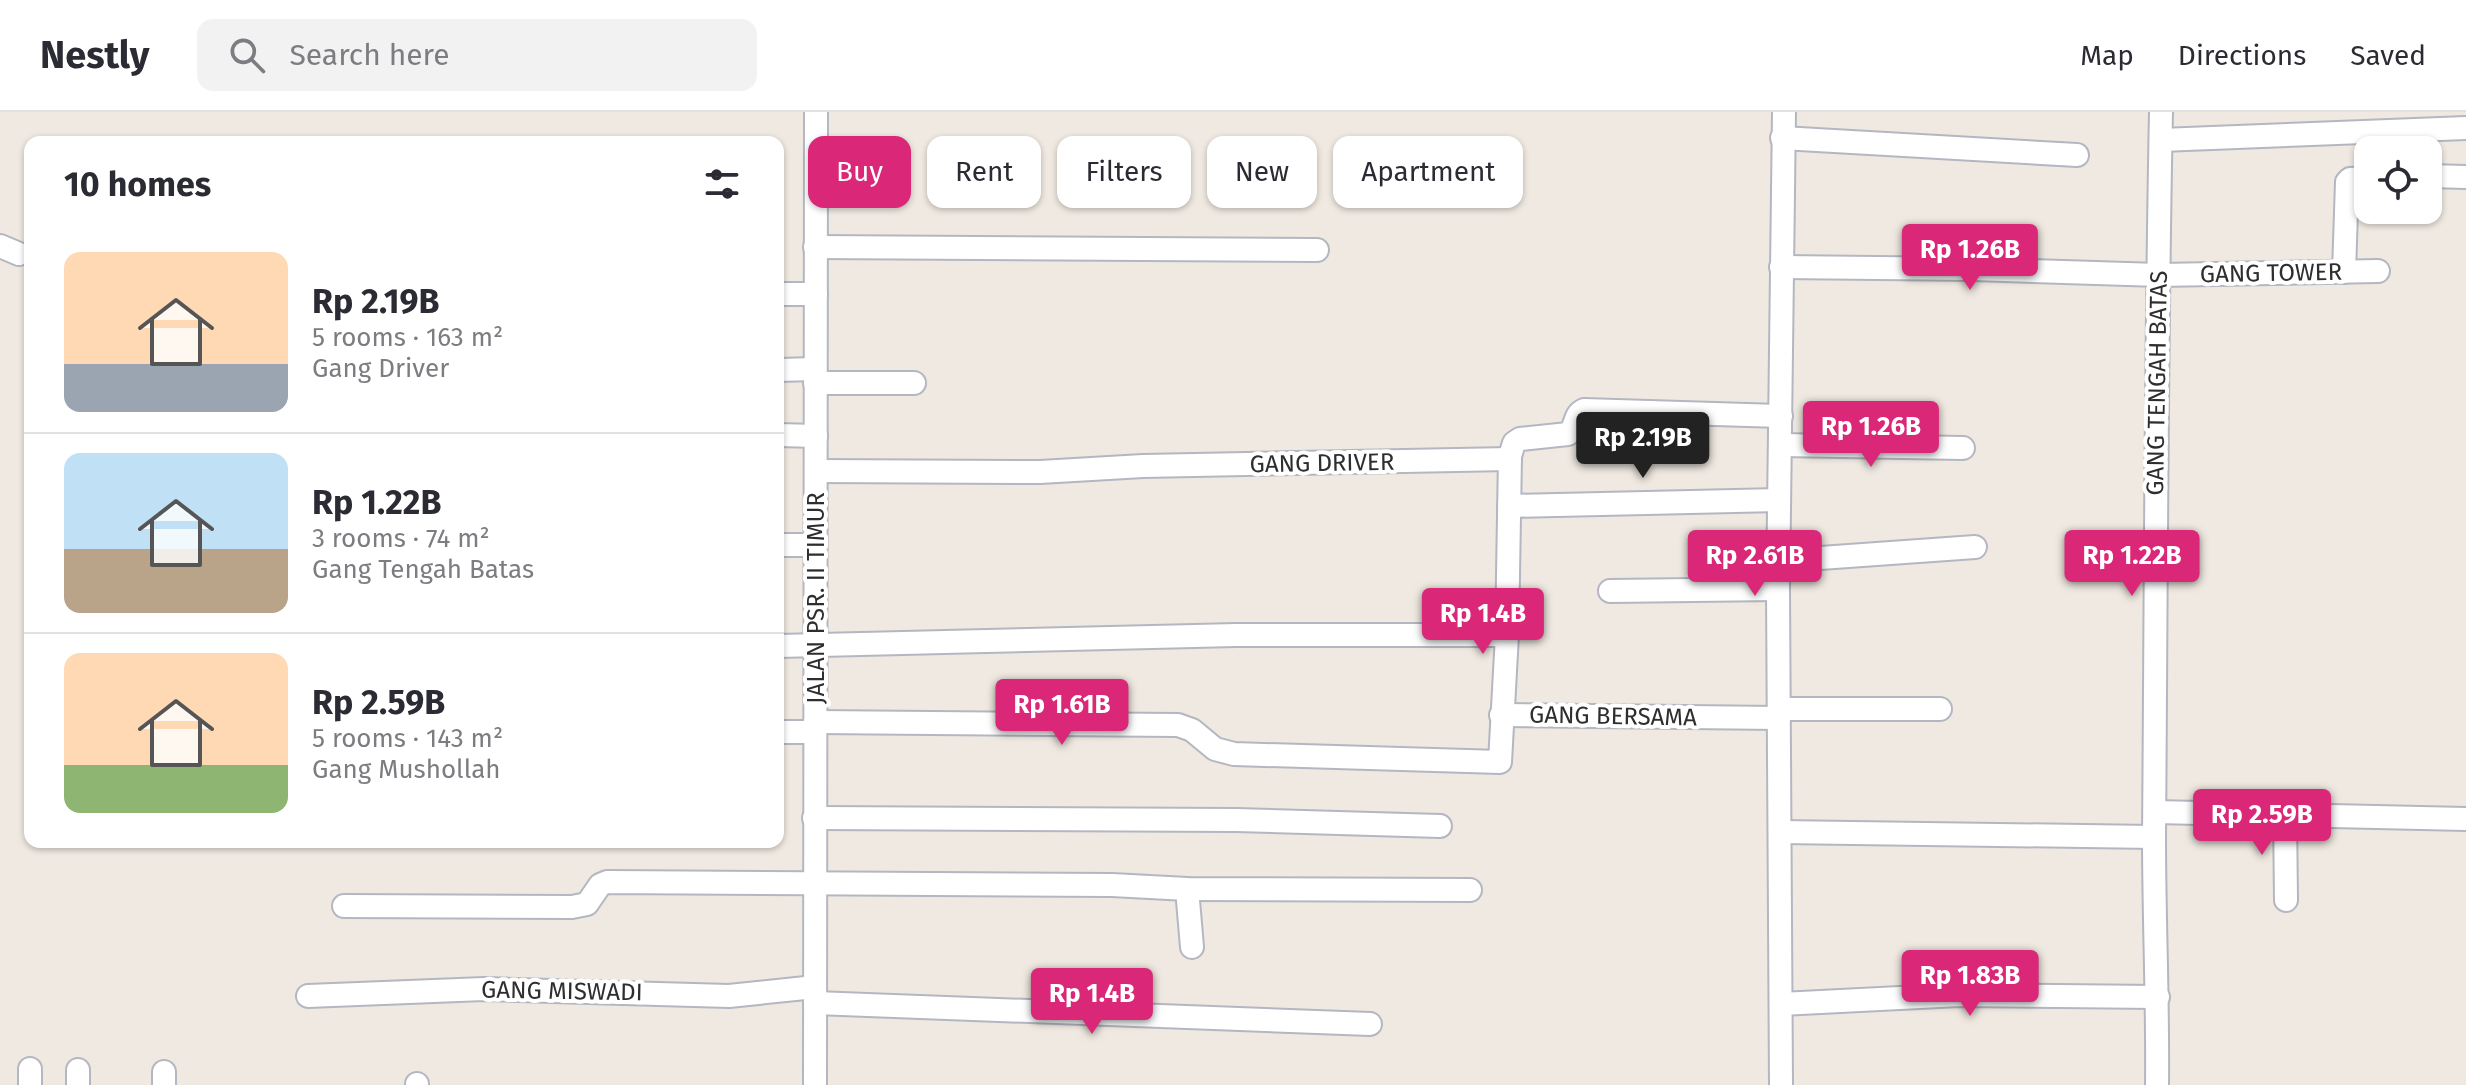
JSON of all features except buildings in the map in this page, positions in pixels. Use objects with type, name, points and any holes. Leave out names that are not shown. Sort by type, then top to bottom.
[{"type":"street","name":"JALAN PSR. II TIMUR","points":[[815,1085],[816,112]]},
{"type":"street","points":[[1781,1085],[1778,561],[1784,112]]},
{"type":"street","name":"GANG TENGAH BATAS","points":[[2157,1085],[2154,535],[2161,112]]},
{"type":"street","points":[[2161,140],[2466,128]]},
{"type":"street","points":[[1782,138],[2077,155]]},
{"type":"street","points":[[2442,176],[2466,177]]},
{"type":"street","points":[[2344,272],[2347,182],[2354,179]]},
{"type":"street","points":[[815,247],[1317,250]]},
{"type":"street","name":"GANG TOWER","points":[[1781,267],[2159,275],[2378,271]]},
{"type":"street","points":[[784,294],[816,294]]},
{"type":"street","points":[[784,371],[914,383]]},
{"type":"street","points":[[1501,715],[1507,635],[1510,453],[1517,440],[1568,434],[1578,413],[1584,410],[1781,416]]},
{"type":"street","points":[[784,435],[816,436]]},
{"type":"street","points":[[1780,445],[1963,448]]},
{"type":"street","name":"GANG DRIVER","points":[[816,471],[1040,472],[1143,466],[1510,459]]},
{"type":"street","points":[[1509,506],[1779,500]]},
{"type":"street","points":[[784,545],[815,545]]},
{"type":"street","points":[[1778,561],[1975,547]]},
{"type":"street","points":[[1610,591],[1778,589]]},
{"type":"street","points":[[784,646],[1236,635],[1507,635]]},
{"type":"street","name":"GANG BERSAMA","points":[[815,727],[1178,725],[1192,730],[1207,744],[1223,752],[1500,762],[1501,715],[1940,709]]},
{"type":"street","points":[[784,731],[815,727]]},
{"type":"street","points":[[2155,812],[2466,819]]},
{"type":"street","points":[[2285,814],[2286,900]]},
{"type":"street","points":[[814,818],[1220,820],[1440,826]]},
{"type":"street","points":[[1780,832],[2154,837]]},
{"type":"street","points":[[344,906],[572,907],[587,904],[600,885],[607,882],[1470,890]]},
{"type":"street","points":[[1187,889],[1192,947]]},
{"type":"street","name":"GANG MISWADI","points":[[308,996],[484,989],[729,996],[815,995],[1370,1024]]},
{"type":"street","points":[[1781,1004],[1959,995],[2158,997]]}]
